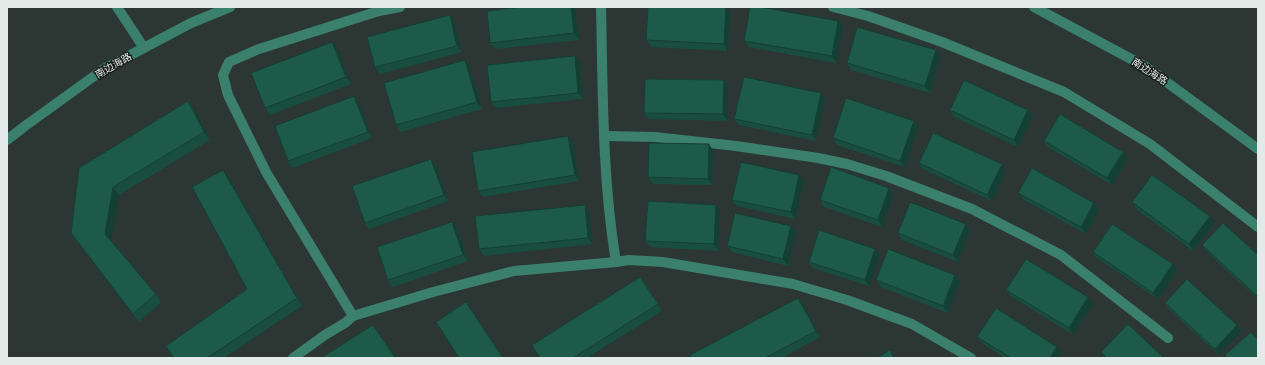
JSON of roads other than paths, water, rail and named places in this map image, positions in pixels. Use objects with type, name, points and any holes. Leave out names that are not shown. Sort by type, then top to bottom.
[{"type":"street","points":[[117,7],[144,48]]},
{"type":"street","name":"南边海路","points":[[7,140],[31,121],[104,70],[191,23],[230,7]]},
{"type":"street","points":[[353,316],[266,172],[228,96],[223,75],[229,62],[259,49],[379,11],[400,7]]},
{"type":"street","points":[[601,7],[604,136],[611,230],[616,262]]},
{"type":"street","points":[[833,7],[868,16],[942,42],[1064,92],[1150,144],[1258,227]]},
{"type":"street","name":"南边海路","points":[[1034,7],[1146,67],[1258,149]]},
{"type":"street","points":[[604,136],[655,137],[736,146],[812,157],[847,164],[886,176],[972,209],[1061,255],[1168,338]]},
{"type":"street","points":[[293,358],[353,316],[433,292],[514,271],[629,260],[663,262],[793,284],[847,300],[912,324],[972,358]]}]
